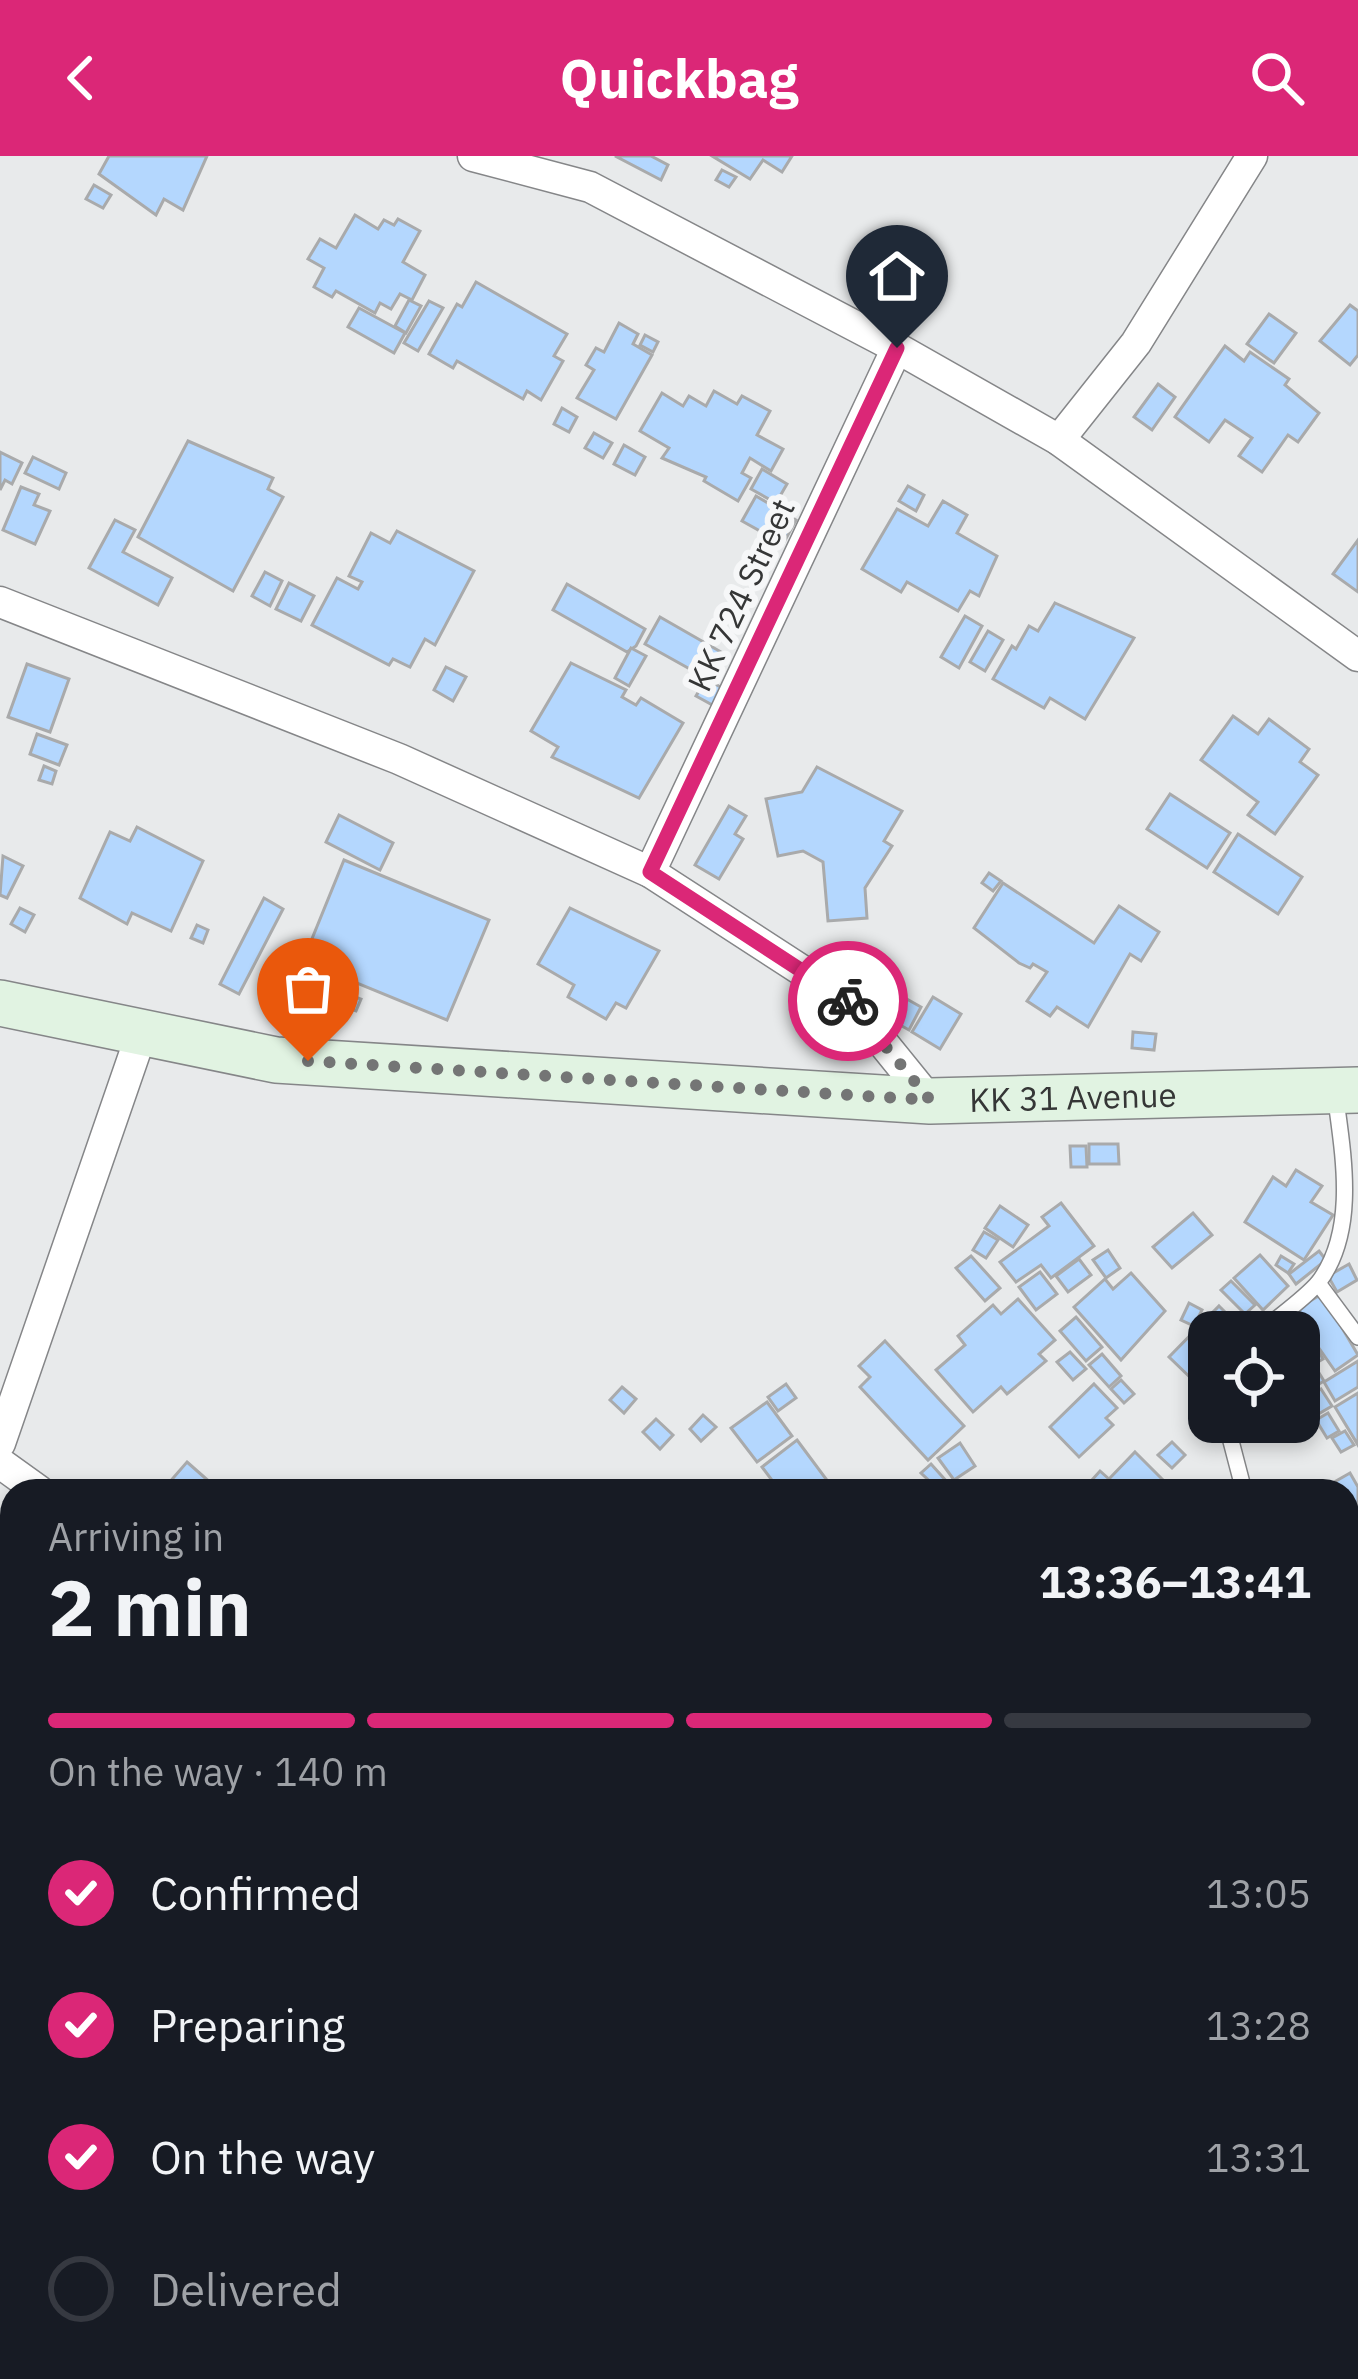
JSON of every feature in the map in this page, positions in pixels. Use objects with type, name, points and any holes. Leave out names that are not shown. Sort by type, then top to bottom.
[{"type":"main road","name":"KK 31 Avenue","points":[[0,1003],[276,1060],[930,1100],[1346,1090]]},
{"type":"street","points":[[472,156],[590,187],[897,348],[1059,440],[1358,656]]},
{"type":"street","points":[[1059,440],[1136,343],[1252,156]]},
{"type":"street","name":"KK 724 Street","points":[[650,872],[897,348]]},
{"type":"street","points":[[0,602],[399,759],[650,872],[849,1001],[930,1100]]},
{"type":"street","points":[[0,1443],[141,1035]]},
{"type":"lane","points":[[1285,1311],[1318,1283],[1337,1252],[1347,1187],[1346,1090]]},
{"type":"lane","points":[[1318,1283],[1358,1337]]},
{"type":"lane","points":[[1229,1443],[1239,1479]]},
{"type":"building","points":[[109,156],[207,156],[183,210],[164,199],[156,215],[99,174]]},
{"type":"building","points":[[615,156],[651,156],[668,165],[661,180]]},
{"type":"building","points":[[712,156],[792,156],[782,172],[763,160],[750,179]]},
{"type":"building","points":[[722,170],[736,177],[729,187],[716,180]]},
{"type":"building","points":[[94,185],[111,195],[103,208],[86,199]]},
{"type":"building","points":[[355,215],[378,229],[384,220],[394,225],[398,219],[420,231],[403,262],[425,275],[412,300],[400,294],[391,309],[380,303],[375,313],[336,291],[332,297],[314,287],[324,268],[308,259],[320,239],[336,248]]},
{"type":"building","points":[[476,282],[567,334],[554,356],[563,361],[541,400],[527,391],[523,399],[457,361],[453,368],[429,354],[457,304],[462,307]]},
{"type":"building","points":[[409,300],[421,306],[406,333],[395,326]]},
{"type":"building","points":[[429,301],[443,308],[418,351],[404,343]]},
{"type":"building","points":[[1350,305],[1358,311],[1358,355],[1350,365],[1320,341]]},
{"type":"building","points":[[359,308],[405,333],[394,353],[348,327]]},
{"type":"building","points":[[1269,314],[1296,333],[1274,363],[1247,344]]},
{"type":"building","points":[[619,323],[638,334],[633,344],[652,355],[616,419],[577,398],[594,370],[586,365],[596,348],[604,352]]},
{"type":"building","points":[[645,335],[658,342],[653,352],[640,345]]},
{"type":"building","points":[[1225,346],[1244,361],[1250,352],[1289,379],[1285,385],[1319,413],[1298,442],[1288,435],[1262,472],[1239,456],[1252,438],[1225,420],[1209,442],[1175,417]]},
{"type":"building","points":[[1158,384],[1175,397],[1152,430],[1134,417]]},
{"type":"building","points":[[714,391],[737,404],[742,396],[770,411],[757,435],[783,449],[771,471],[750,458],[742,473],[751,478],[738,501],[704,481],[706,477],[662,458],[669,448],[640,431],[662,393],[683,406],[689,396],[706,406]]},
{"type":"building","points":[[562,408],[577,417],[569,432],[554,424]]},
{"type":"building","points":[[594,433],[612,443],[603,458],[585,448]]},
{"type":"building","points":[[188,441],[273,478],[268,489],[283,497],[233,591],[138,537]]},
{"type":"building","points":[[624,445],[645,457],[635,475],[614,464]]},
{"type":"building","points":[[0,452],[22,463],[12,484],[5,480],[0,490]]},
{"type":"building","points":[[33,457],[66,473],[59,489],[25,473]]},
{"type":"building","points":[[762,469],[787,484],[776,503],[751,489]]},
{"type":"building","points":[[908,486],[924,495],[916,511],[899,501]]},
{"type":"building","points":[[21,487],[39,494],[34,505],[50,511],[35,544],[3,530]]},
{"type":"building","points":[[756,496],[796,520],[783,544],[742,521]]},
{"type":"building","points":[[943,501],[967,515],[957,533],[997,556],[979,596],[970,591],[958,611],[907,582],[901,592],[862,569],[897,509],[928,526]]},
{"type":"building","points":[[115,520],[135,530],[123,552],[172,578],[158,605],[89,568]]},
{"type":"building","points":[[397,531],[474,571],[435,645],[425,639],[410,667],[393,659],[389,665],[312,625],[337,578],[358,589],[362,582],[349,576],[371,533],[390,543]]},
{"type":"building","points":[[1358,540],[1358,592],[1333,574]]},
{"type":"building","points":[[265,572],[282,581],[270,606],[252,596]]},
{"type":"building","points":[[289,583],[314,596],[301,621],[276,609]]},
{"type":"building","points":[[567,584],[645,629],[636,646],[627,652],[553,610]]},
{"type":"building","points":[[1055,603],[1134,638],[1085,719],[1050,698],[1044,708],[993,679],[1012,646],[1016,649],[1029,626],[1038,631]]},
{"type":"building","points":[[965,616],[982,626],[959,668],[941,657]]},
{"type":"building","points":[[660,617],[721,652],[706,678],[645,644]]},
{"type":"building","points":[[988,631],[1003,640],[985,671],[970,662]]},
{"type":"building","points":[[631,648],[646,656],[629,686],[615,678]]},
{"type":"building","points":[[571,663],[626,690],[622,697],[636,705],[641,698],[683,723],[639,798],[552,757],[558,747],[531,731]]},
{"type":"building","points":[[27,664],[69,679],[50,732],[8,717]]},
{"type":"building","points":[[446,667],[466,677],[453,701],[434,690]]},
{"type":"building","points":[[706,679],[726,690],[716,707],[696,696]]},
{"type":"building","points":[[1233,716],[1258,734],[1269,719],[1309,749],[1300,762],[1318,775],[1275,834],[1248,815],[1258,802],[1201,760]]},
{"type":"building","points":[[37,734],[67,745],[59,765],[30,754]]},
{"type":"building","points":[[44,766],[56,771],[52,784],[39,780]]},
{"type":"building","points":[[817,767],[902,811],[884,841],[892,846],[865,888],[867,918],[828,921],[823,862],[803,851],[778,856],[766,799],[802,792]]},
{"type":"building","points":[[1170,794],[1230,833],[1207,868],[1147,829]]},
{"type":"building","points":[[729,806],[746,816],[735,834],[743,839],[719,879],[695,865]]},
{"type":"building","points":[[339,815],[393,843],[380,870],[326,842]]},
{"type":"building","points":[[137,827],[203,861],[171,931],[132,913],[127,924],[80,898],[110,832],[130,841]]},
{"type":"building","points":[[1238,834],[1302,877],[1278,914],[1214,872]]},
{"type":"building","points":[[3,856],[23,866],[7,898],[0,895]]},
{"type":"building","points":[[344,860],[489,920],[447,1020],[303,961]]},
{"type":"building","points":[[989,873],[1001,881],[993,891],[982,883]]},
{"type":"building","points":[[1003,883],[1094,943],[1119,906],[1159,932],[1141,961],[1130,954],[1088,1027],[1057,1007],[1050,1016],[1027,1001],[1047,972],[1019,963],[974,928]]},
{"type":"building","points":[[264,898],[283,909],[239,994],[220,984]]},
{"type":"building","points":[[20,908],[34,915],[25,932],[11,924]]},
{"type":"building","points":[[570,908],[659,951],[626,1008],[616,1003],[606,1019],[568,997],[574,985],[538,964]]},
{"type":"building","points":[[197,925],[208,930],[203,943],[191,938]]},
{"type":"building","points":[[280,968],[327,985],[319,1007],[271,990]]},
{"type":"building","points":[[334,989],[361,999],[356,1011],[329,1002]]},
{"type":"building","points":[[933,997],[961,1014],[940,1049],[912,1032]]},
{"type":"building","points":[[905,998],[921,1007],[909,1030],[893,1021]]},
{"type":"building","points":[[1133,1032],[1156,1034],[1154,1050],[1132,1048]]},
{"type":"building","points":[[1089,1144],[1118,1144],[1119,1164],[1089,1164]]},
{"type":"building","points":[[1070,1146],[1086,1146],[1087,1167],[1071,1167]]},
{"type":"building","points":[[1296,1170],[1322,1186],[1311,1202],[1333,1215],[1304,1260],[1245,1222],[1273,1177],[1286,1186]]},
{"type":"building","points":[[1061,1203],[1094,1246],[1051,1278],[1041,1265],[1016,1282],[1000,1262],[1049,1226],[1042,1217]]},
{"type":"building","points":[[1000,1206],[1028,1225],[1013,1247],[985,1228]]},
{"type":"building","points":[[1193,1213],[1212,1235],[1172,1268],[1153,1247]]},
{"type":"building","points":[[984,1232],[998,1240],[986,1258],[973,1250]]},
{"type":"building","points":[[1108,1250],[1120,1268],[1106,1278],[1093,1260]]},
{"type":"building","points":[[1319,1251],[1326,1260],[1296,1284],[1289,1274]]},
{"type":"building","points":[[1260,1255],[1288,1286],[1263,1310],[1234,1278]]},
{"type":"building","points":[[971,1256],[1000,1288],[985,1301],[956,1268]]},
{"type":"building","points":[[1281,1256],[1294,1264],[1288,1273],[1276,1265]]},
{"type":"building","points":[[1079,1259],[1091,1275],[1068,1292],[1056,1276]]},
{"type":"building","points":[[1349,1264],[1357,1280],[1337,1292],[1328,1276]]},
{"type":"building","points":[[1040,1272],[1057,1294],[1036,1310],[1019,1287]]},
{"type":"building","points":[[1131,1273],[1165,1311],[1121,1360],[1074,1307],[1105,1279],[1113,1289]]},
{"type":"building","points":[[1231,1281],[1255,1305],[1242,1311],[1221,1290]]},
{"type":"building","points":[[1322,1294],[1358,1355],[1335,1371],[1320,1350],[1320,1311],[1293,1311]]},
{"type":"building","points":[[1018,1299],[1055,1340],[1039,1354],[1046,1361],[1007,1394],[1001,1387],[973,1412],[936,1370],[965,1345],[958,1336],[993,1305],[1001,1314]]},
{"type":"building","points":[[1189,1303],[1202,1310],[1188,1311],[1188,1323],[1181,1320]]},
{"type":"building","points":[[1076,1317],[1102,1347],[1086,1361],[1060,1331]]},
{"type":"building","points":[[1188,1338],[1188,1375],[1169,1357]]},
{"type":"building","points":[[885,1341],[964,1426],[928,1460],[860,1387],[870,1377],[859,1366]]},
{"type":"building","points":[[1070,1352],[1086,1369],[1073,1380],[1057,1362]]},
{"type":"building","points":[[1102,1354],[1121,1376],[1109,1387],[1089,1365]]},
{"type":"building","points":[[1358,1361],[1358,1387],[1335,1401],[1324,1382]]},
{"type":"building","points":[[1121,1380],[1134,1394],[1124,1403],[1111,1389]]},
{"type":"building","points":[[786,1384],[796,1398],[778,1411],[768,1397]]},
{"type":"building","points":[[1094,1384],[1117,1408],[1106,1418],[1113,1425],[1079,1457],[1050,1427]]},
{"type":"building","points":[[622,1387],[636,1399],[624,1413],[610,1400]]},
{"type":"building","points":[[1320,1390],[1332,1406],[1320,1413]]},
{"type":"building","points":[[1358,1393],[1358,1445],[1335,1407]]},
{"type":"building","points":[[767,1402],[792,1436],[757,1462],[731,1428]]},
{"type":"building","points":[[1328,1413],[1339,1431],[1327,1438],[1320,1418]]},
{"type":"building","points":[[703,1415],[716,1427],[701,1441],[690,1429]]},
{"type":"building","points":[[656,1419],[673,1435],[660,1449],[643,1432]]},
{"type":"building","points":[[1345,1431],[1354,1445],[1341,1452],[1332,1438]]},
{"type":"building","points":[[797,1440],[826,1479],[771,1479],[762,1467]]},
{"type":"building","points":[[1172,1442],[1185,1455],[1172,1468],[1158,1455]]},
{"type":"building","points":[[960,1443],[975,1466],[953,1479],[938,1458]]},
{"type":"building","points":[[1135,1452],[1162,1479],[1109,1479]]},
{"type":"building","points":[[187,1462],[206,1479],[172,1479]]},
{"type":"building","points":[[931,1464],[944,1479],[927,1479],[921,1473]]},
{"type":"way so far","points":[[308,1061],[930,1100],[848,1001]]},
{"type":"route","points":[[848,1001],[650,872],[897,348]]}]
